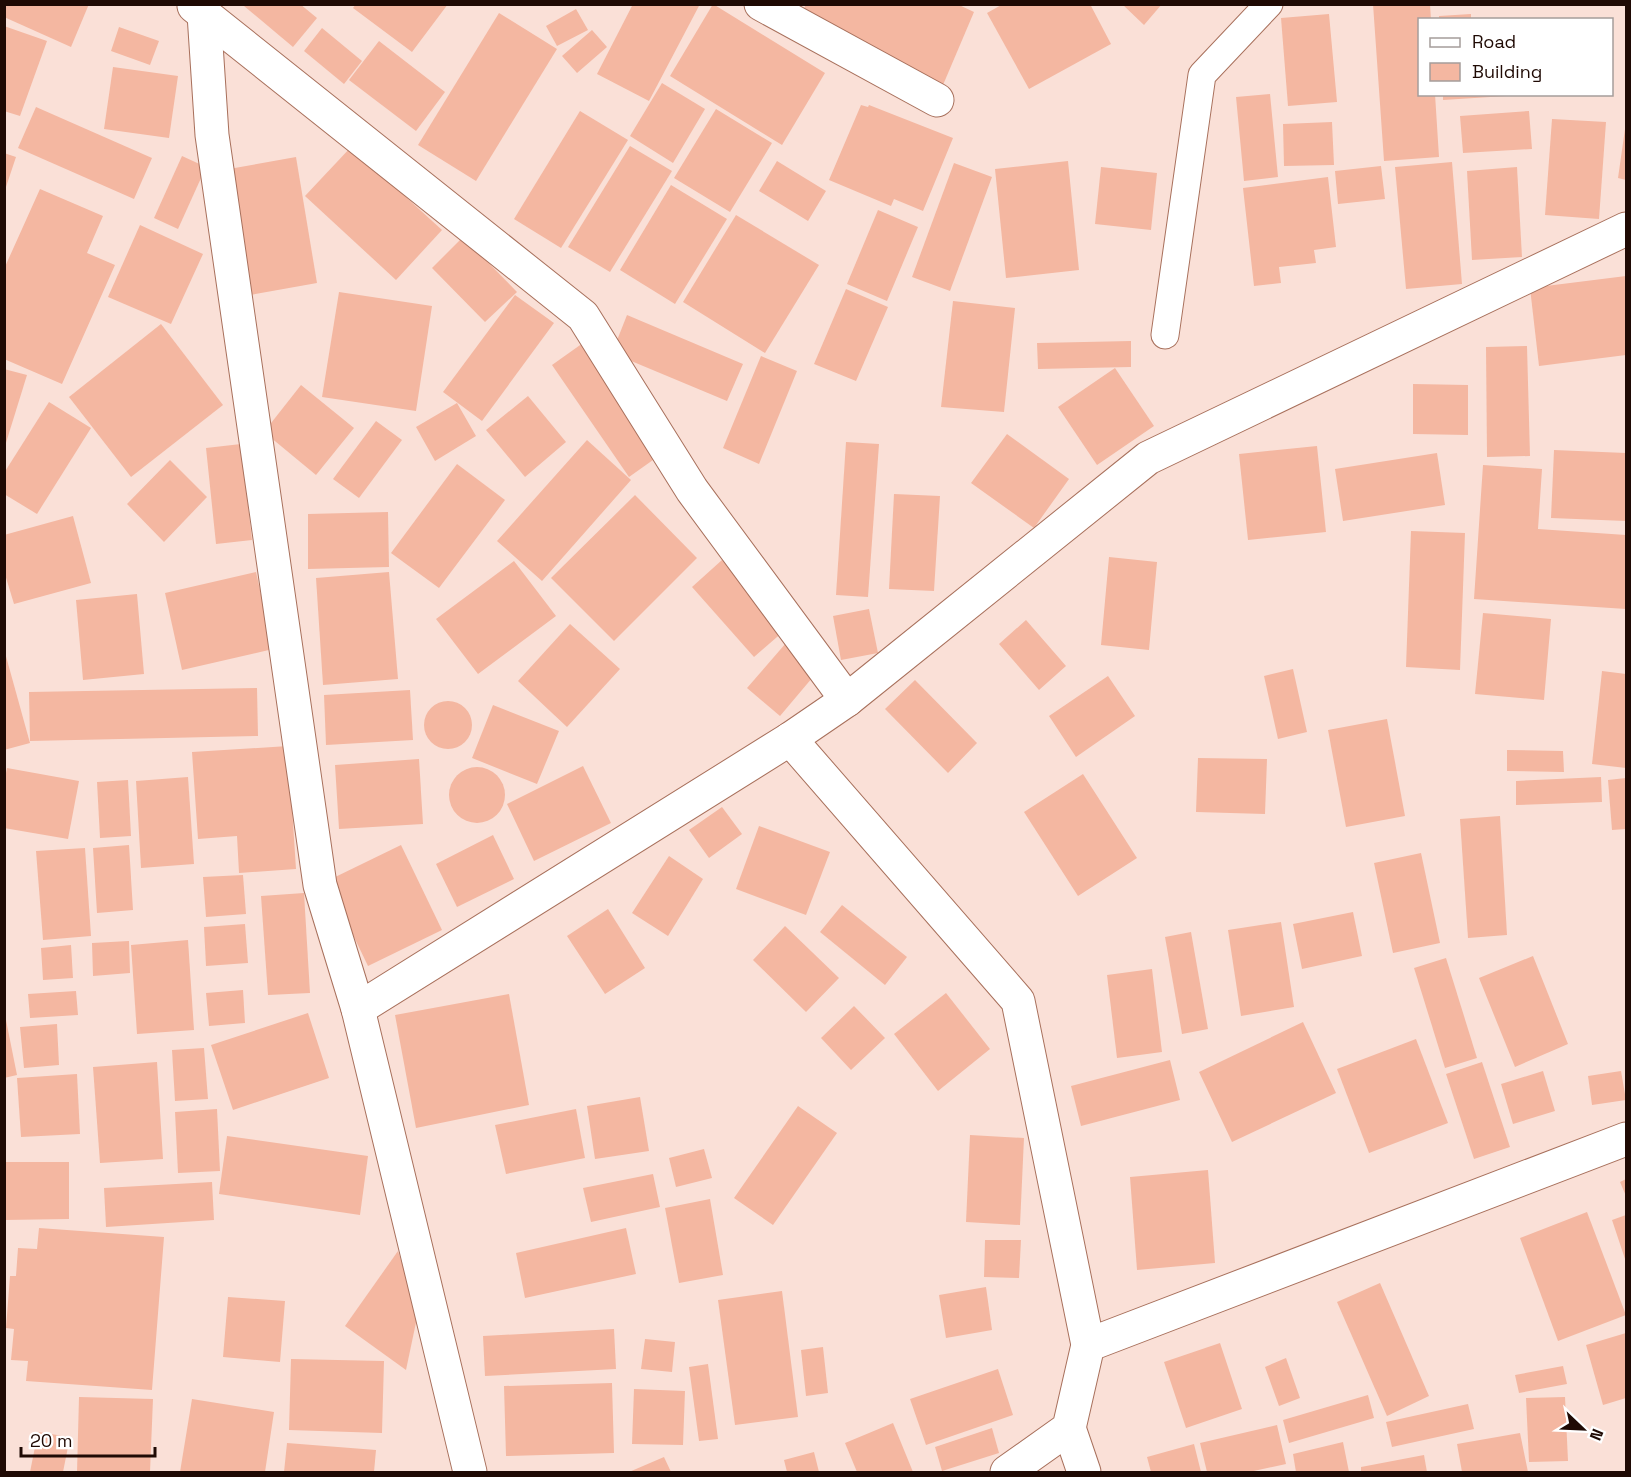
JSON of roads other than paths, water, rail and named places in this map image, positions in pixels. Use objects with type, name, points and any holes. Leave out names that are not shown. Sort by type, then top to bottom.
[{"type":"street","points":[[761,4],[937,100]]},
{"type":"street","points":[[198,9],[583,316],[692,490],[847,700]]},
{"type":"street","points":[[198,9],[212,135],[320,885],[358,1009],[470,1473]]},
{"type":"street","points":[[358,1009],[790,739],[847,700],[1148,458],[1626,229]]},
{"type":"street","points":[[790,739],[1018,1000],[1088,1345],[1069,1428],[1084,1473]]},
{"type":"street","points":[[1088,1345],[1626,1138]]},
{"type":"street","points":[[1007,1473],[1069,1428]]},
{"type":"lane","points":[[1165,334],[1202,75],[1269,4]]}]
